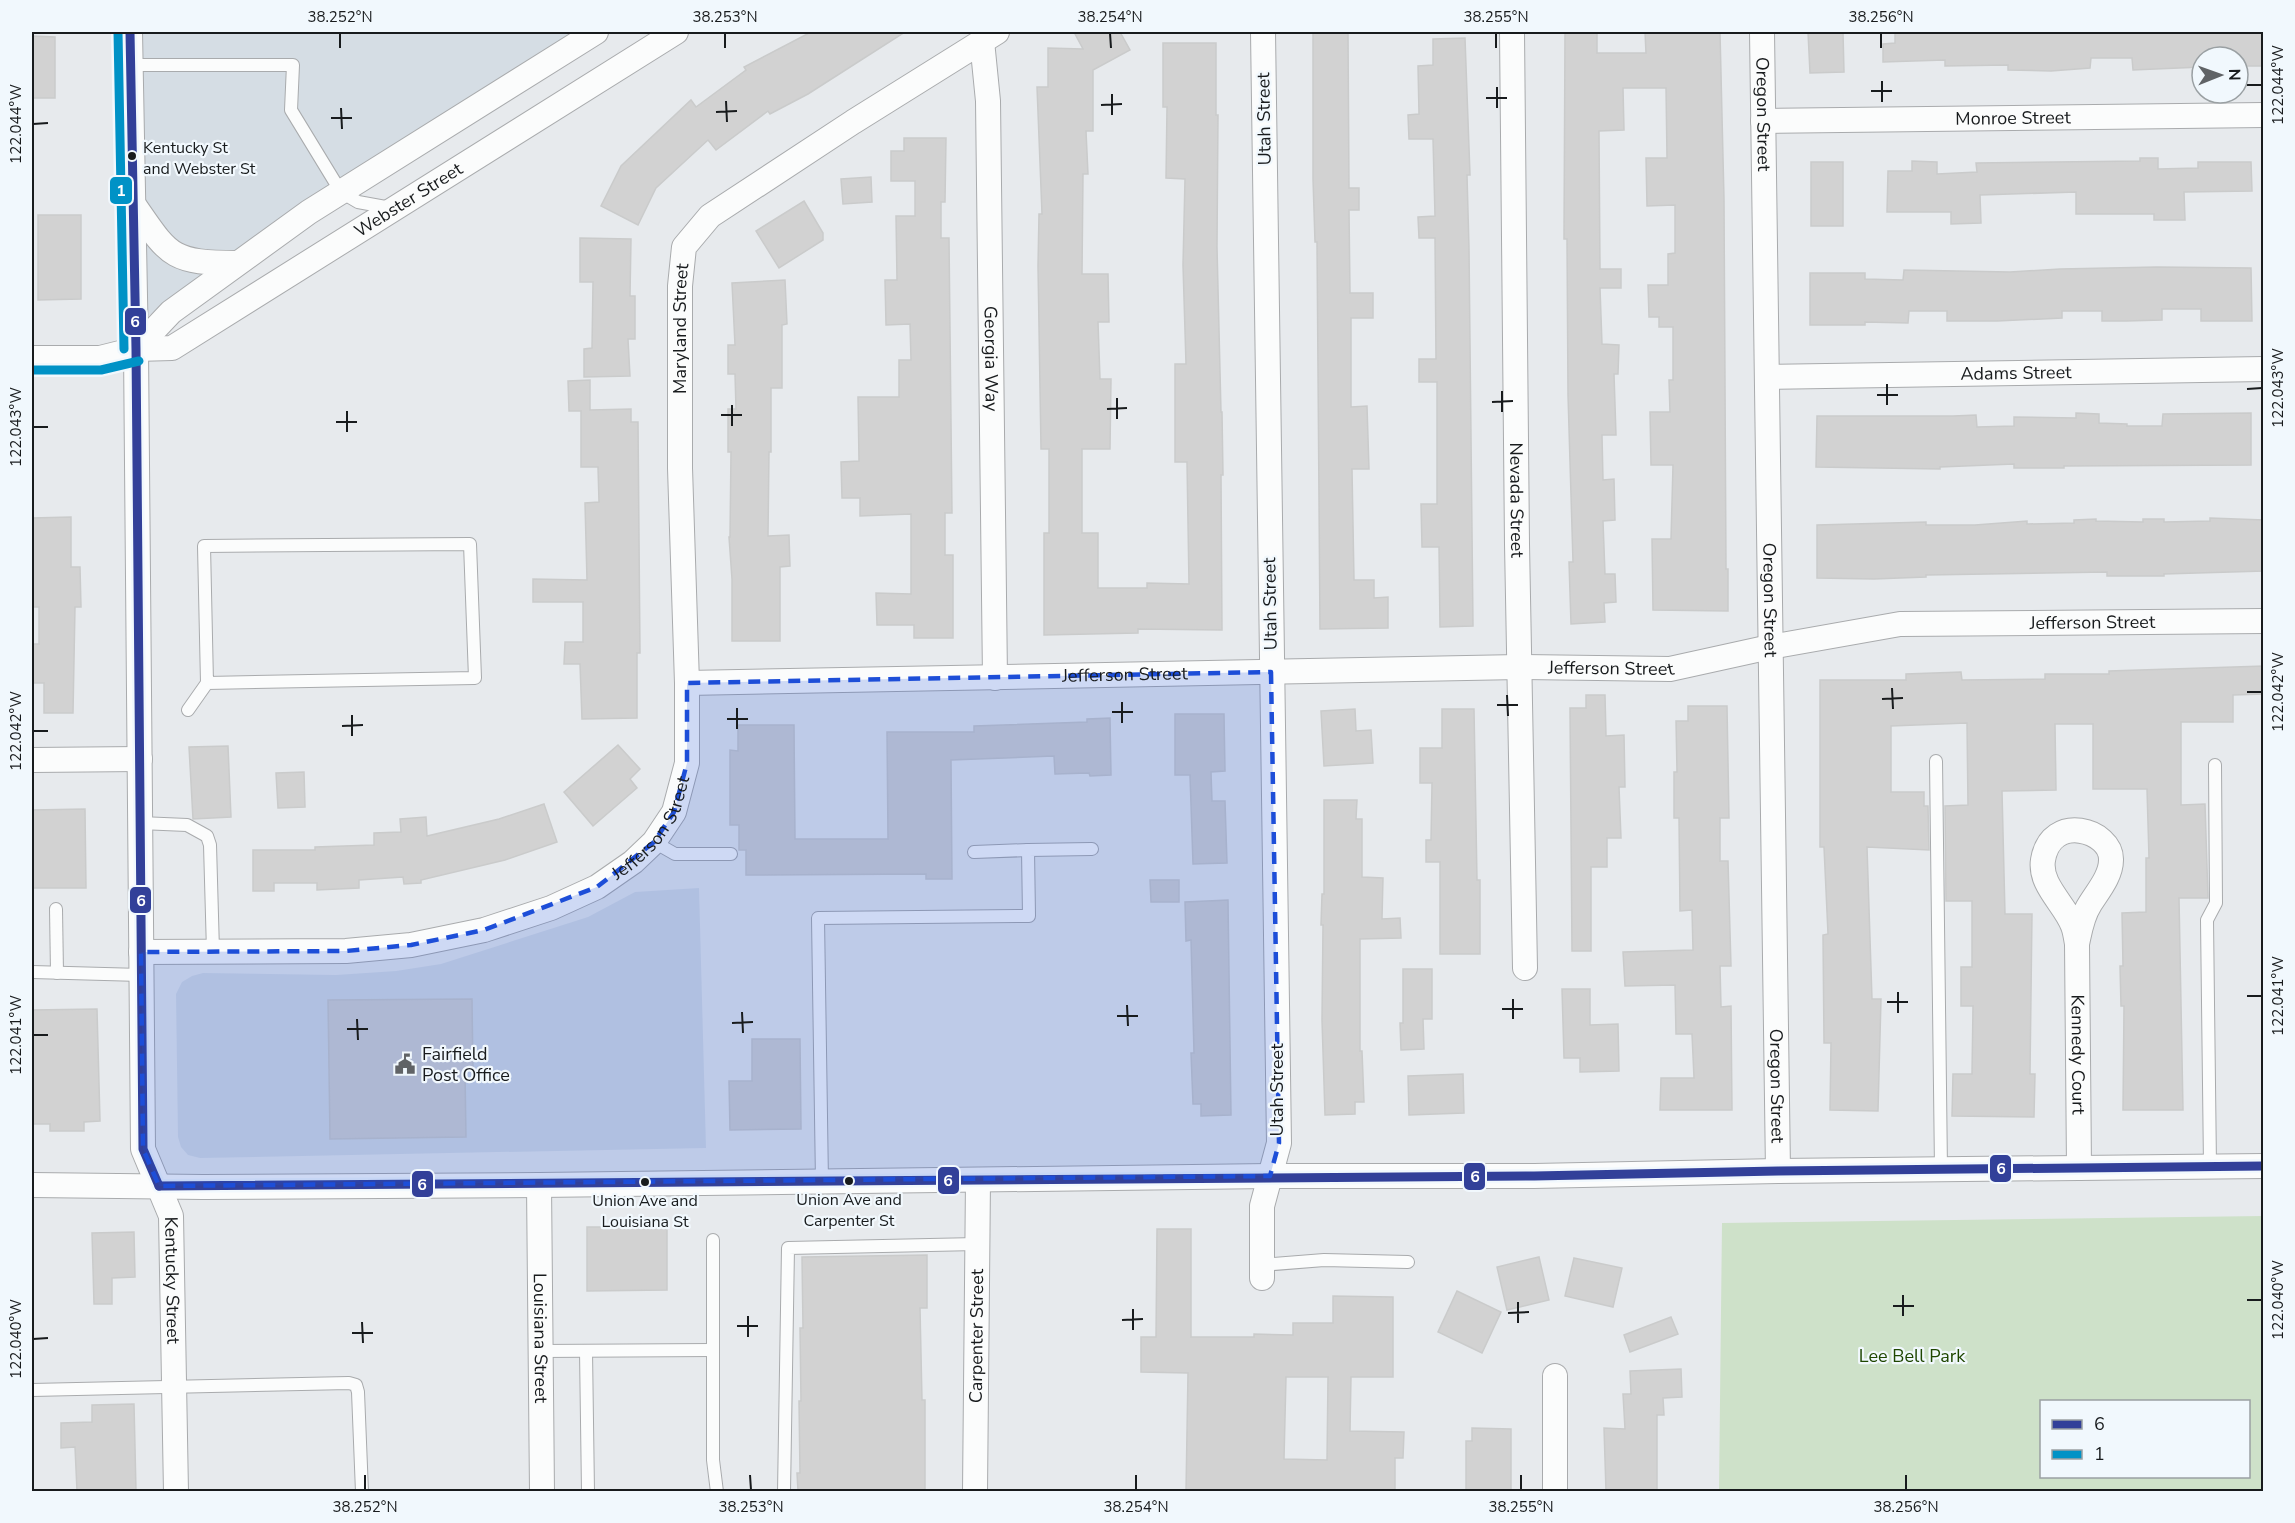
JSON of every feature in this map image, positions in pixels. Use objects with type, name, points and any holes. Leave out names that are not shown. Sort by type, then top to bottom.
[{"type":"street","name":"Kentucky Street","points":[[130,32],[136,349],[143,1149],[171,1216],[176,1491]]},
{"type":"street","points":[[136,349],[171,312],[237,263],[341,192],[596,32]]},
{"type":"street","name":"Webster Street","points":[[32,358],[100,358],[136,349],[172,348],[676,32]]},
{"type":"street","name":"Utah Street","points":[[1262,1272],[1262,1206],[1278,1143],[1263,32]]},
{"type":"street","name":"Nevada Street","points":[[1512,32],[1526,968]]},
{"type":"street","name":"Oregon Street","points":[[1762,32],[1778,1171]]},
{"type":"street","name":"Georgia Way","points":[[990,36],[988,101],[995,678]]},
{"type":"street","name":"Maryland Street","points":[[687,683],[680,468],[680,286],[684,247],[710,216],[990,36]]},
{"type":"street","name":"Monroe Street","points":[[1763,121],[2264,115]]},
{"type":"street","points":[[132,202],[170,253],[186,260],[237,263]]},
{"type":"street","name":"Adams Street","points":[[1767,377],[2264,369]]},
{"type":"street","name":"Jefferson Street","points":[[141,964],[213,951],[346,951],[411,945],[484,930],[551,908],[597,887],[633,862],[654,842],[674,812],[687,763],[687,683],[1520,667],[1670,669],[1770,647],[1900,624],[2264,621]]},
{"type":"street","points":[[32,760],[140,759]]},
{"type":"street","name":"Kennedy Court","points":[[2077,944],[2079,1168]]},
{"type":"street","points":[[32,1185],[539,1185],[1270,1176],[1534,1176],[2264,1166]]},
{"type":"street","name":"Carpenter Street","points":[[975,1491],[978,1180]]},
{"type":"street","name":"Louisiana Street","points":[[539,1185],[542,1491]]},
{"type":"street","points":[[1555,1376],[1555,1491]]},
{"type":"lane","points":[[130,65],[293,65],[291,110],[341,192],[358,202],[395,208]]},
{"type":"lane","points":[[188,710],[207,683],[204,546],[470,544],[475,678],[207,683]]},
{"type":"lane","points":[[1936,761],[1941,1169]]},
{"type":"lane","points":[[2210,1166],[2206,920],[2216,903],[2215,765]]},
{"type":"lane","points":[[140,823],[187,825],[207,836],[210,845],[213,951]]},
{"type":"lane","points":[[654,842],[675,854],[731,854]]},
{"type":"lane","points":[[975,852],[1092,849]]},
{"type":"lane","points":[[822,1182],[819,918],[1029,916],[1028,850]]},
{"type":"lane","points":[[56,909],[57,973]]},
{"type":"lane","points":[[32,972],[57,973],[141,964]]},
{"type":"lane","points":[[713,1240],[713,1460],[717,1491]]},
{"type":"lane","points":[[784,1491],[788,1248],[978,1244]]},
{"type":"lane","points":[[1262,1272],[1324,1260],[1408,1262]]},
{"type":"lane","points":[[586,1350],[588,1491]]},
{"type":"lane","points":[[540,1351],[713,1350]]},
{"type":"lane","points":[[32,1390],[349,1383],[356,1385],[362,1491]]},
{"type":"highlighted area","points":[[1271,672],[1279,1143],[1270,1176],[159,1186],[143,1149],[141,952],[346,951],[411,945],[484,930],[597,887],[654,842],[674,812],[687,763],[687,683]]},
{"type":"shaded area","points":[[139,32],[612,32],[143,319]]},
{"type":"shaded area","points":[[699,888],[706,1148],[200,1158],[188,1155],[181,1147],[178,1137],[176,994],[182,982],[192,976],[203,973],[336,975],[396,971],[441,964],[588,917],[635,892]]},
{"type":"green space","name":"Lee Bell Park","points":[[2263,1216],[2263,1491],[1719,1491],[1722,1223]]},
{"type":"building","points":[[811,32],[905,32],[808,94],[770,114],[768,111],[716,150],[708,140],[656,188],[638,225],[601,206],[621,166],[691,100],[696,107],[746,70],[744,67]]},
{"type":"building","points":[[1074,32],[1120,32],[1130,50],[1093,70],[1093,131],[1086,131],[1088,174],[1083,174],[1082,274],[1108,274],[1109,322],[1098,322],[1100,379],[1111,379],[1110,449],[1082,449],[1082,533],[1098,533],[1098,588],[1147,588],[1147,583],[1189,584],[1187,462],[1175,462],[1175,364],[1186,364],[1183,265],[1185,179],[1166,178],[1167,107],[1163,107],[1163,43],[1216,43],[1217,247],[1223,475],[1221,475],[1222,630],[1138,629],[1138,633],[1044,635],[1044,533],[1049,533],[1049,449],[1041,449],[1038,266],[1039,214],[1042,214],[1037,87],[1048,87],[1048,48],[1083,49]]},
{"type":"building","points":[[1313,32],[1348,32],[1349,188],[1359,188],[1359,210],[1349,210],[1350,293],[1373,293],[1373,318],[1351,318],[1351,407],[1367,406],[1369,469],[1352,469],[1354,580],[1374,580],[1374,598],[1388,597],[1388,628],[1320,629]]},
{"type":"building","points":[[1565,32],[1597,32],[1597,53],[1646,53],[1645,32],[1720,32],[1728,611],[1653,610],[1652,539],[1671,539],[1673,465],[1651,465],[1650,412],[1670,412],[1669,380],[1673,380],[1673,327],[1659,327],[1659,317],[1649,317],[1648,285],[1668,285],[1668,254],[1675,253],[1675,205],[1647,206],[1646,158],[1667,158],[1666,88],[1623,88],[1624,130],[1599,131],[1600,269],[1621,269],[1621,288],[1600,288],[1602,344],[1619,345],[1618,374],[1614,374],[1616,435],[1602,435],[1603,480],[1614,479],[1615,520],[1603,521],[1605,574],[1615,574],[1616,602],[1604,603],[1605,622],[1571,624],[1569,562],[1573,562],[1568,395],[1567,239],[1564,239]]},
{"type":"building","points":[[1808,32],[1843,32],[1844,72],[1810,73]]},
{"type":"building","points":[[1895,32],[2264,32],[2264,66],[2250,66],[2250,45],[2190,45],[2190,68],[2133,70],[2132,58],[2091,58],[2090,68],[2051,71],[2008,70],[2008,65],[1945,66],[1945,60],[1883,62],[1883,44],[1895,43]]},
{"type":"building","points":[[32,36],[55,37],[55,98],[32,98]]},
{"type":"building","points":[[1465,38],[1470,175],[1467,175],[1473,626],[1440,627],[1439,547],[1422,547],[1421,504],[1437,504],[1437,382],[1419,382],[1419,359],[1436,359],[1435,238],[1419,238],[1418,217],[1435,216],[1433,139],[1409,139],[1408,115],[1419,114],[1418,66],[1433,65],[1433,39]]},
{"type":"building","points":[[904,138],[946,138],[945,202],[941,202],[941,238],[949,238],[952,513],[945,513],[945,555],[953,555],[953,638],[914,638],[914,625],[877,625],[876,593],[911,594],[911,514],[860,516],[860,498],[842,498],[841,462],[859,461],[858,397],[899,397],[899,360],[911,360],[910,324],[886,325],[885,280],[897,280],[896,216],[915,216],[915,181],[891,181],[891,151],[904,151]]},
{"type":"building","points":[[2140,158],[2158,158],[2158,169],[2198,168],[2198,162],[2251,162],[2252,191],[2184,192],[2185,220],[2154,220],[2154,214],[2076,214],[2076,192],[1980,195],[1981,223],[1951,224],[1951,212],[1887,212],[1888,171],[1912,171],[1912,161],[1937,162],[1937,174],[1977,172],[1976,163],[2140,161]]},
{"type":"building","points":[[1811,162],[1843,162],[1843,226],[1811,226]]},
{"type":"building","points":[[871,177],[872,202],[843,204],[841,179]]},
{"type":"building","points":[[804,201],[823,233],[823,240],[779,268],[756,231]]},
{"type":"building","points":[[38,215],[81,215],[81,299],[38,300]]},
{"type":"building","points":[[580,238],[631,239],[630,296],[635,296],[635,339],[628,339],[630,376],[584,377],[584,349],[592,348],[593,282],[580,282]]},
{"type":"building","points":[[2157,267],[2251,268],[2252,321],[2201,321],[2201,309],[2162,309],[2162,320],[2126,321],[2102,321],[2102,311],[2062,311],[2062,318],[1947,321],[1947,311],[1909,311],[1908,323],[1865,322],[1865,325],[1810,325],[1810,273],[1865,273],[1865,279],[1903,280],[1904,270],[2010,272]]},
{"type":"building","points":[[785,280],[787,324],[782,325],[782,388],[771,388],[771,452],[769,452],[768,536],[789,535],[790,566],[780,567],[780,641],[732,641],[729,537],[731,452],[728,452],[728,409],[736,409],[735,374],[728,374],[728,345],[735,345],[732,283]]},
{"type":"building","points":[[590,380],[590,410],[631,409],[631,422],[638,422],[640,653],[637,653],[637,718],[582,719],[580,664],[564,664],[565,642],[583,642],[583,602],[533,602],[533,579],[587,580],[585,503],[599,502],[598,467],[581,467],[581,411],[569,411],[568,381]]},
{"type":"building","points":[[2076,413],[2099,414],[2099,423],[2162,426],[2163,414],[2251,413],[2251,465],[2014,468],[2014,464],[1940,467],[1940,469],[1816,467],[1817,416],[1976,415],[1977,427],[2014,426],[2014,417],[2076,418]]},
{"type":"building","points":[[71,517],[71,567],[80,567],[81,607],[75,607],[73,713],[44,713],[44,683],[32,683],[32,644],[39,644],[39,607],[32,607],[32,518]]},
{"type":"building","points":[[2210,518],[2264,520],[2264,571],[2164,574],[2164,576],[2107,576],[2107,572],[1926,575],[1926,577],[1874,579],[1817,578],[1817,525],[1926,522],[1926,525],[1975,525],[2027,521],[2027,524],[2074,523],[2074,520],[2096,519],[2096,521],[2143,522],[2143,519],[2164,519],[2164,522],[2210,521]]},
{"type":"building","points":[[2264,666],[2264,694],[2233,695],[2233,722],[2181,722],[2181,805],[2205,804],[2208,898],[2179,898],[2183,1110],[2123,1110],[2124,1006],[2121,1006],[2120,966],[2123,966],[2122,913],[2146,912],[2146,858],[2149,858],[2147,789],[2093,789],[2093,724],[2055,724],[2056,790],[2002,791],[2005,914],[2032,914],[2030,1074],[2035,1074],[2034,1117],[1952,1116],[1953,1074],[1972,1074],[1973,1006],[1961,1006],[1961,967],[1972,967],[1972,901],[1946,901],[1945,806],[1968,805],[1967,723],[1891,726],[1891,792],[1924,792],[1924,806],[1928,806],[1929,850],[1867,847],[1872,999],[1881,999],[1878,1111],[1830,1110],[1831,1043],[1824,1043],[1823,935],[1828,934],[1824,847],[1820,847],[1820,680],[1906,680],[1906,674],[1961,672],[1962,680],[2045,679],[2045,674],[2109,674],[2109,671]]},
{"type":"building","points":[[1586,695],[1605,695],[1606,736],[1624,735],[1625,787],[1619,787],[1621,838],[1607,838],[1607,867],[1591,867],[1591,951],[1572,951],[1570,708],[1586,708]]},
{"type":"building","points":[[1688,706],[1727,706],[1729,818],[1720,818],[1720,861],[1728,861],[1731,966],[1720,966],[1721,1007],[1731,1006],[1732,1110],[1660,1110],[1661,1078],[1694,1078],[1692,1034],[1676,1034],[1675,985],[1625,986],[1623,952],[1693,950],[1692,910],[1680,911],[1679,818],[1674,818],[1674,772],[1677,772],[1676,721],[1688,721]]},
{"type":"building","points":[[1355,709],[1356,731],[1371,730],[1373,763],[1324,766],[1321,711]]},
{"type":"building","points":[[1442,709],[1474,709],[1477,880],[1480,880],[1480,954],[1440,954],[1440,862],[1426,862],[1426,840],[1431,840],[1432,783],[1420,783],[1420,748],[1442,748]]},
{"type":"building","points":[[1175,714],[1224,714],[1225,771],[1211,772],[1212,801],[1225,801],[1227,863],[1193,864],[1190,775],[1175,775]]},
{"type":"building","points":[[1110,718],[1111,775],[1055,774],[1054,756],[951,760],[952,879],[926,879],[926,874],[746,875],[746,850],[739,850],[739,825],[730,825],[730,750],[738,751],[738,725],[794,725],[795,839],[888,839],[887,732],[974,732],[974,726],[1087,722],[1087,719]]},
{"type":"building","points":[[618,745],[640,769],[630,779],[637,788],[593,826],[564,792]]},
{"type":"building","points":[[228,746],[231,817],[193,819],[189,747]]},
{"type":"building","points":[[304,772],[305,807],[278,808],[276,773]]},
{"type":"building","points":[[1324,800],[1357,800],[1356,819],[1362,819],[1362,877],[1383,878],[1382,919],[1400,918],[1401,938],[1360,939],[1360,1051],[1362,1051],[1364,1102],[1355,1102],[1355,1114],[1325,1115],[1322,1020],[1323,925],[1321,925],[1322,894],[1324,894]]},
{"type":"building","points":[[544,804],[557,842],[505,860],[421,880],[421,883],[404,884],[403,877],[359,880],[359,888],[317,890],[317,883],[274,883],[274,891],[253,891],[253,850],[315,850],[315,847],[374,845],[374,833],[401,832],[400,819],[426,817],[427,836],[499,819]]},
{"type":"building","points":[[85,809],[86,888],[32,888],[32,810]]},
{"type":"building","points":[[1150,880],[1179,880],[1179,902],[1151,902]]},
{"type":"building","points":[[1228,900],[1231,1115],[1201,1116],[1201,1104],[1193,1104],[1191,940],[1186,941],[1185,902]]},
{"type":"building","points":[[1403,969],[1432,969],[1432,1019],[1423,1019],[1424,1049],[1401,1050]]},
{"type":"building","points":[[1562,989],[1590,989],[1590,1025],[1618,1024],[1619,1071],[1580,1072],[1580,1058],[1564,1058]]},
{"type":"building","name":"Fairfield Post Office","points":[[472,999],[473,1070],[465,1070],[466,1137],[330,1139],[328,1000]]},
{"type":"building","points":[[97,1009],[100,1121],[84,1122],[84,1131],[50,1131],[50,1124],[32,1124],[32,1010]]},
{"type":"building","points":[[752,1039],[800,1039],[801,1129],[730,1130],[729,1081],[752,1081]]},
{"type":"building","points":[[1463,1074],[1464,1113],[1409,1115],[1408,1076]]},
{"type":"building","points":[[587,1227],[667,1227],[667,1290],[587,1291]]},
{"type":"building","points":[[1157,1229],[1191,1229],[1191,1337],[1293,1335],[1293,1323],[1333,1323],[1333,1296],[1393,1297],[1393,1377],[1351,1377],[1350,1431],[1404,1432],[1403,1458],[1395,1458],[1395,1491],[1186,1491],[1188,1373],[1141,1372],[1141,1337],[1156,1337]],"holes":[[[1286,1377],[1328,1377],[1327,1460],[1284,1459]]]},
{"type":"building","points":[[134,1232],[135,1277],[112,1278],[112,1304],[94,1304],[92,1233]]},
{"type":"building","points":[[927,1255],[927,1308],[920,1308],[922,1400],[925,1400],[925,1491],[798,1491],[799,1401],[801,1401],[800,1328],[803,1328],[802,1257]]},
{"type":"building","points":[[1539,1257],[1549,1300],[1507,1310],[1497,1267]]},
{"type":"building","points":[[1574,1258],[1622,1268],[1613,1307],[1565,1296]]},
{"type":"building","points":[[1457,1291],[1501,1312],[1482,1353],[1438,1332]]},
{"type":"building","points":[[1671,1317],[1678,1334],[1630,1352],[1624,1335]]},
{"type":"building","points":[[1681,1369],[1682,1397],[1663,1398],[1664,1415],[1657,1415],[1657,1491],[1606,1491],[1604,1428],[1625,1429],[1623,1394],[1631,1394],[1630,1371]]},
{"type":"building","points":[[134,1404],[136,1491],[77,1491],[75,1447],[61,1448],[61,1423],[92,1422],[92,1405]]},
{"type":"building","points":[[1472,1428],[1511,1429],[1511,1491],[1466,1491],[1466,1441],[1472,1441]]},
{"type":"transit line","name":"1","points":[[118,32],[124,349]]},
{"type":"transit line","name":"6","points":[[130,32],[136,349],[143,1149],[159,1186]]},
{"type":"transit line","name":"1","points":[[32,370],[101,370],[139,361]]},
{"type":"transit line","name":"6","points":[[159,1186],[1534,1176],[2264,1166]]},
{"type":"place","name":"Kentucky St and Webster St","points":[[132,156]]},
{"type":"place","name":"Fairfield Post Office","points":[[405,1064]]},
{"type":"place","name":"Union Ave and Carpenter St","points":[[849,1181]]},
{"type":"place","name":"Union Ave and Louisiana St","points":[[645,1182]]}]
